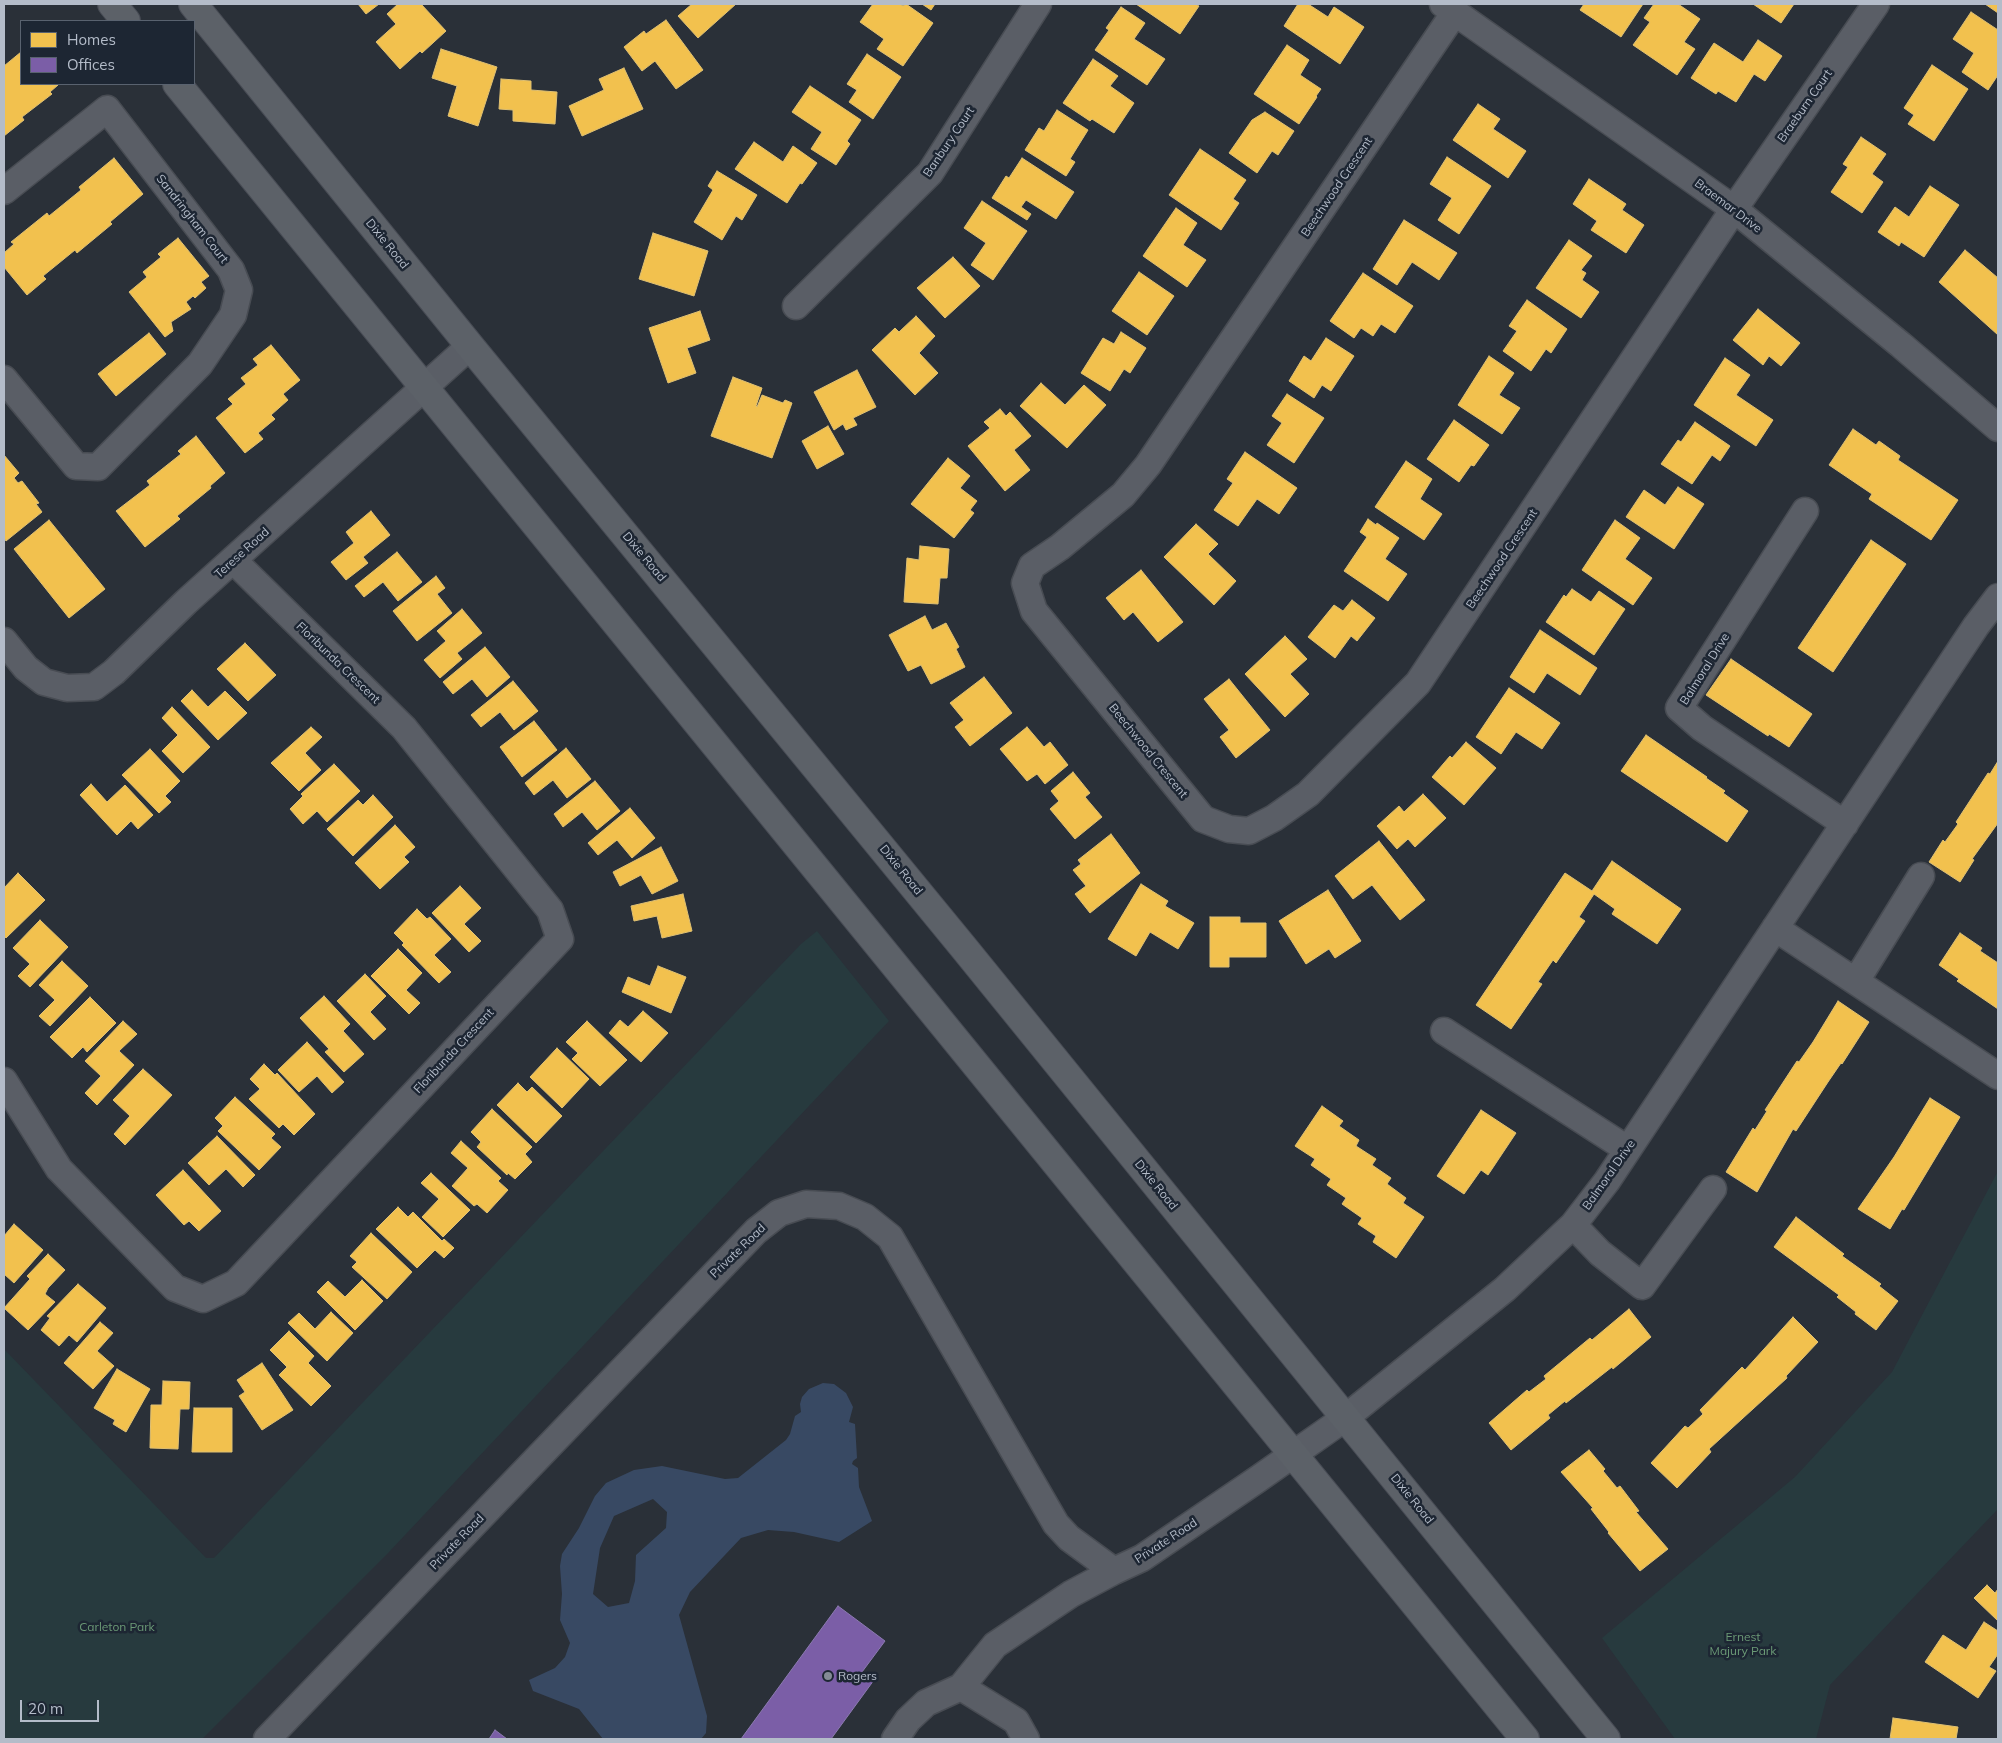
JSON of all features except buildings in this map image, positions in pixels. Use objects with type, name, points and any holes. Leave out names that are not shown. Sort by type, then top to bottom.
[{"type":"main road","points":[[112,4],[125,20]]},
{"type":"main road","name":"Dixie Road","points":[[193,4],[470,346],[812,761],[1606,1739]]},
{"type":"main road","points":[[178,85],[1525,1739]]},
{"type":"street","name":"Banbury Court","points":[[796,306],[930,173],[1038,4]]},
{"type":"street","name":"Braeburn Court","points":[[1734,209],[1876,4]]},
{"type":"street","name":"Braemar Drive","points":[[1449,8],[1734,209],[1901,345],[1998,428]]},
{"type":"street","name":"Beechwood Crescent","points":[[1449,8],[1148,465],[1123,495],[1060,547],[1032,566],[1025,583],[1034,611],[1203,818],[1229,829],[1249,831],[1274,818],[1308,794],[1418,683],[1734,209]]},
{"type":"street","name":"Sandringham Court","points":[[4,191],[107,109],[231,270],[238,290],[233,315],[200,364],[98,467],[76,466],[4,379]]},
{"type":"street","name":"Terese Road","points":[[4,641],[26,668],[44,682],[67,688],[94,687],[114,672],[186,602],[234,561],[470,346]]},
{"type":"street","name":"Balmoral Drive","points":[[1805,511],[1679,708],[1702,728],[1845,824]]},
{"type":"street","name":"Floribunda Crescent","points":[[4,1081],[59,1169],[175,1288],[203,1299],[236,1283],[560,939],[550,910],[404,728],[234,561]]},
{"type":"street","name":"Balmoral Drive","points":[[1294,1454],[1345,1418],[1505,1289],[1573,1225],[1607,1182],[1971,634],[1998,597]]},
{"type":"street","points":[[1856,980],[1921,876]]},
{"type":"street","points":[[1776,928],[1998,1076]]},
{"type":"street","points":[[1444,1031],[1627,1150]]},
{"type":"street","points":[[1573,1225],[1600,1253],[1642,1286],[1712,1189]]},
{"type":"street","name":"Private Road","points":[[267,1739],[756,1231],[779,1213],[806,1204],[839,1206],[865,1217],[890,1237],[1056,1524],[1069,1538],[1114,1571],[1142,1558],[1294,1454]]},
{"type":"street","points":[[895,1739],[908,1720],[926,1702],[961,1687],[995,1645],[1071,1594],[1114,1571]]},
{"type":"street","points":[[961,1687],[1016,1721],[1026,1739]]},
{"type":"green space","name":"Carleton Park","points":[[817,931],[889,1021],[389,1552],[202,1739],[4,1739],[4,1349],[206,1558],[214,1558],[801,944]]},
{"type":"green space","name":"Ernest Majury Park","points":[[1998,1171],[1998,1509],[1830,1685],[1816,1739],[1675,1739],[1602,1638],[1795,1477],[1892,1372]]},
{"type":"water","points":[[823,1383],[834,1384],[846,1393],[853,1407],[849,1422],[855,1424],[857,1458],[852,1464],[858,1468],[859,1487],[872,1521],[839,1542],[794,1532],[768,1530],[741,1538],[690,1592],[679,1615],[707,1716],[706,1733],[701,1739],[603,1739],[579,1709],[533,1691],[529,1680],[555,1668],[565,1657],[570,1643],[560,1620],[562,1594],[560,1566],[562,1554],[579,1528],[595,1496],[606,1483],[634,1470],[662,1466],[725,1479],[738,1478],[786,1440],[790,1434],[795,1416],[801,1412],[800,1404],[802,1397],[809,1389]],"holes":[[[653,1499],[667,1512],[666,1528],[636,1555],[635,1581],[629,1603],[608,1607],[593,1594],[600,1548],[614,1516]]]},
{"type":"place","name":"Rogers","points":[[828,1676]]}]
